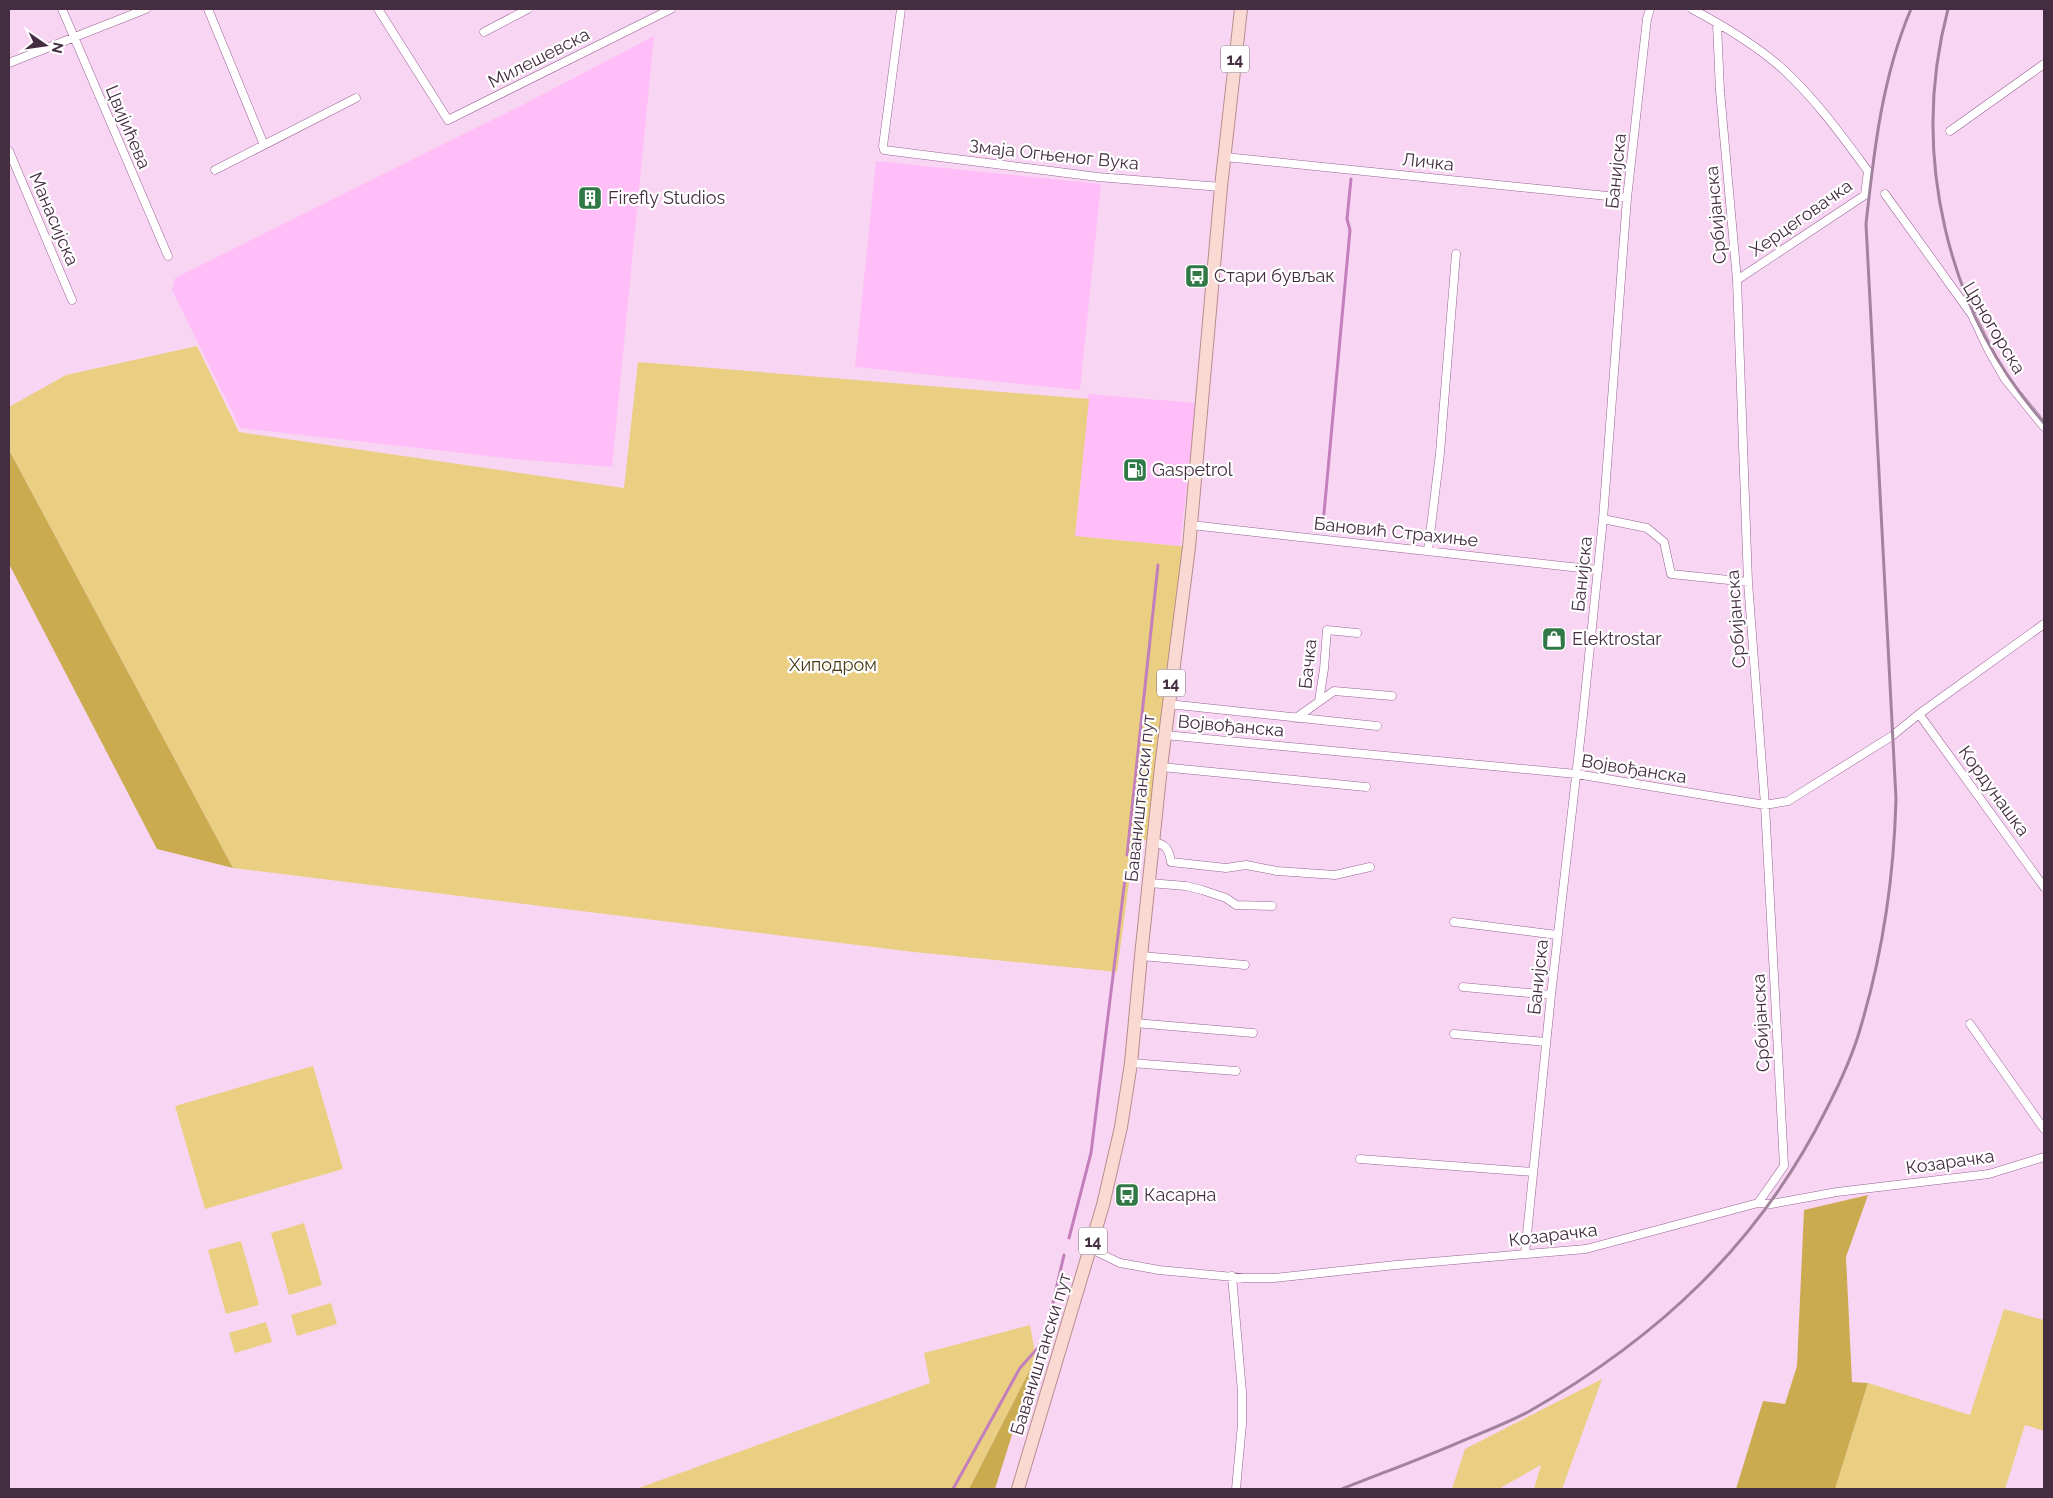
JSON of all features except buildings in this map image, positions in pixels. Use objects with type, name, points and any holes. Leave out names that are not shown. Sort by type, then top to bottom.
[{"type":"main road","name":"Баваништански пут","points":[[1018,1489],[1103,1205],[1121,1127],[1131,1063],[1168,704],[1191,525],[1221,187],[1241,9]]},
{"type":"street","name":"Цвијићева","points":[[62,9],[168,256]]},
{"type":"street","points":[[9,63],[146,9]]},
{"type":"street","points":[[208,9],[264,145]]},
{"type":"street","name":"Милешевска","points":[[378,9],[448,120],[670,9]]},
{"type":"street","name":"Змаја Огњеног Вука","points":[[901,9],[882,146],[884,150],[1098,177],[1221,187]]},
{"type":"street","name":"Банијска","points":[[1525,1254],[1557,935],[1598,570],[1627,198],[1647,19],[1650,9]]},
{"type":"street","points":[[1692,9],[1717,24]]},
{"type":"street","points":[[484,32],[524,10]]},
{"type":"street","name":"Херцеговачка","points":[[1717,24],[1754,46],[1784,70],[1832,123],[1868,172],[1865,194],[1737,280]]},
{"type":"street","name":"Србијанска","points":[[1717,24],[1720,91],[1737,280],[1748,582],[1765,805],[1784,1166],[1758,1203]]},
{"type":"street","points":[[1950,131],[2044,64]]},
{"type":"street","points":[[215,170],[356,98]]},
{"type":"street","name":"Манасијска","points":[[9,151],[72,300]]},
{"type":"street","name":"Личка","points":[[1225,157],[1627,198]]},
{"type":"street","name":"Црногорска","points":[[1885,194],[1972,315],[1988,351],[2005,379],[2044,427]]},
{"type":"street","points":[[1428,551],[1443,416],[1456,254]]},
{"type":"street","points":[[1603,519],[1647,528],[1664,542],[1671,574],[1748,582]]},
{"type":"street","name":"Бановић Страхиње","points":[[1191,525],[1598,570]]},
{"type":"street","name":"Војвођанска","points":[[1165,735],[1576,774],[1765,805],[1788,801],[1892,736],[1919,714],[2044,624]]},
{"type":"street","name":"Бачка","points":[[1319,700],[1327,630],[1357,632]]},
{"type":"street","points":[[1296,718],[1334,690],[1392,696]]},
{"type":"street","points":[[1168,704],[1377,726]]},
{"type":"street","name":"Кордунашка","points":[[1919,714],[2044,887]]},
{"type":"street","points":[[1161,767],[1366,787]]},
{"type":"street","points":[[1154,842],[1162,843],[1169,850],[1171,862],[1226,868],[1246,865],[1276,871],[1335,875],[1370,867]]},
{"type":"street","points":[[1149,883],[1186,886],[1202,890],[1226,898],[1236,905],[1272,906]]},
{"type":"street","points":[[1454,922],[1557,935]]},
{"type":"street","points":[[1141,956],[1244,965]]},
{"type":"street","points":[[1463,987],[1551,995]]},
{"type":"street","points":[[1135,1023],[1252,1033]]},
{"type":"street","points":[[1970,1024],[2044,1128]]},
{"type":"street","points":[[1454,1034],[1546,1042]]},
{"type":"street","points":[[1131,1063],[1236,1071]]},
{"type":"street","name":"Козарачка","points":[[1090,1249],[1120,1263],[1159,1270],[1274,1278],[1586,1249],[1758,1203],[1770,1204],[1837,1192],[1989,1174],[2044,1157]]},
{"type":"street","points":[[1360,1159],[1533,1172]]},
{"type":"street","points":[[1232,1276],[1242,1392],[1242,1424],[1236,1489]]},
{"type":"shaded area","points":[[654,36],[612,467],[514,459],[240,428],[172,290],[175,278],[528,102]]},
{"type":"shaded area","points":[[876,161],[1101,184],[1080,390],[855,367]]},
{"type":"shaded area","name":"Gaspetrol","points":[[1088,394],[1196,403],[1180,546],[1074,536]]},
{"type":"shaded area","points":[[9,450],[233,868],[157,849],[9,564]]},
{"type":"shaded area","points":[[1868,1195],[1846,1257],[1852,1382],[1868,1383],[1835,1489],[1736,1489],[1763,1401],[1785,1404],[1797,1366],[1804,1210]]},
{"type":"shaded area","points":[[1036,1358],[995,1489],[969,1489]]},
{"type":"green space","name":"Хиподром","points":[[197,346],[239,432],[624,488],[638,362],[1089,399],[1075,536],[1189,547],[1153,842],[1135,838],[1117,972],[914,952],[233,868],[9,450],[9,407],[66,375]]},
{"type":"green space","points":[[313,1066],[343,1169],[205,1209],[175,1106]]},
{"type":"green space","points":[[304,1223],[322,1285],[289,1295],[271,1233]]},
{"type":"green space","points":[[241,1241],[259,1305],[226,1314],[208,1250]]},
{"type":"green space","points":[[331,1303],[337,1324],[297,1336],[291,1315]]},
{"type":"green space","points":[[2004,1309],[2044,1320],[2044,1431],[2025,1425],[2005,1489],[1835,1489],[1868,1383],[1970,1415]]},
{"type":"green space","points":[[266,1322],[272,1342],[235,1353],[229,1333]]},
{"type":"green space","points":[[1030,1325],[1036,1358],[969,1489],[636,1489],[930,1383],[924,1353]]},
{"type":"green space","points":[[1602,1379],[1562,1489],[1534,1489],[1541,1465],[1501,1489],[1452,1489],[1465,1449]]},
{"type":"waterway","points":[[1323,524],[1350,230],[1347,219],[1351,179]]},
{"type":"waterway","points":[[1127,855],[1158,565]]},
{"type":"waterway","points":[[1069,1238],[1091,1153],[1126,871]]},
{"type":"waterway","points":[[953,1489],[1020,1368],[1044,1341],[1064,1255]]},
{"type":"railway","points":[[1342,1489],[1504,1424],[1528,1412],[1620,1352],[1662,1319],[1701,1284],[1737,1245],[1769,1203],[1799,1158],[1831,1100],[1850,1058],[1869,998],[1886,914],[1893,857],[1896,799],[1866,224],[1872,169],[1886,88],[1901,35],[1911,9]]},
{"type":"railway","points":[[1948,9],[1937,64],[1933,119],[1936,174],[1945,228],[1961,281],[1982,331],[2010,379],[2044,423]]},
{"type":"place","name":"Firefly Studios","points":[[590,198]]},
{"type":"place","name":"Стари бувљак","points":[[1197,276]]},
{"type":"place","name":"Gaspetrol","points":[[1135,470]]},
{"type":"place","name":"Elektrostar","points":[[1554,639]]},
{"type":"place","name":"Касарна","points":[[1127,1195]]}]
